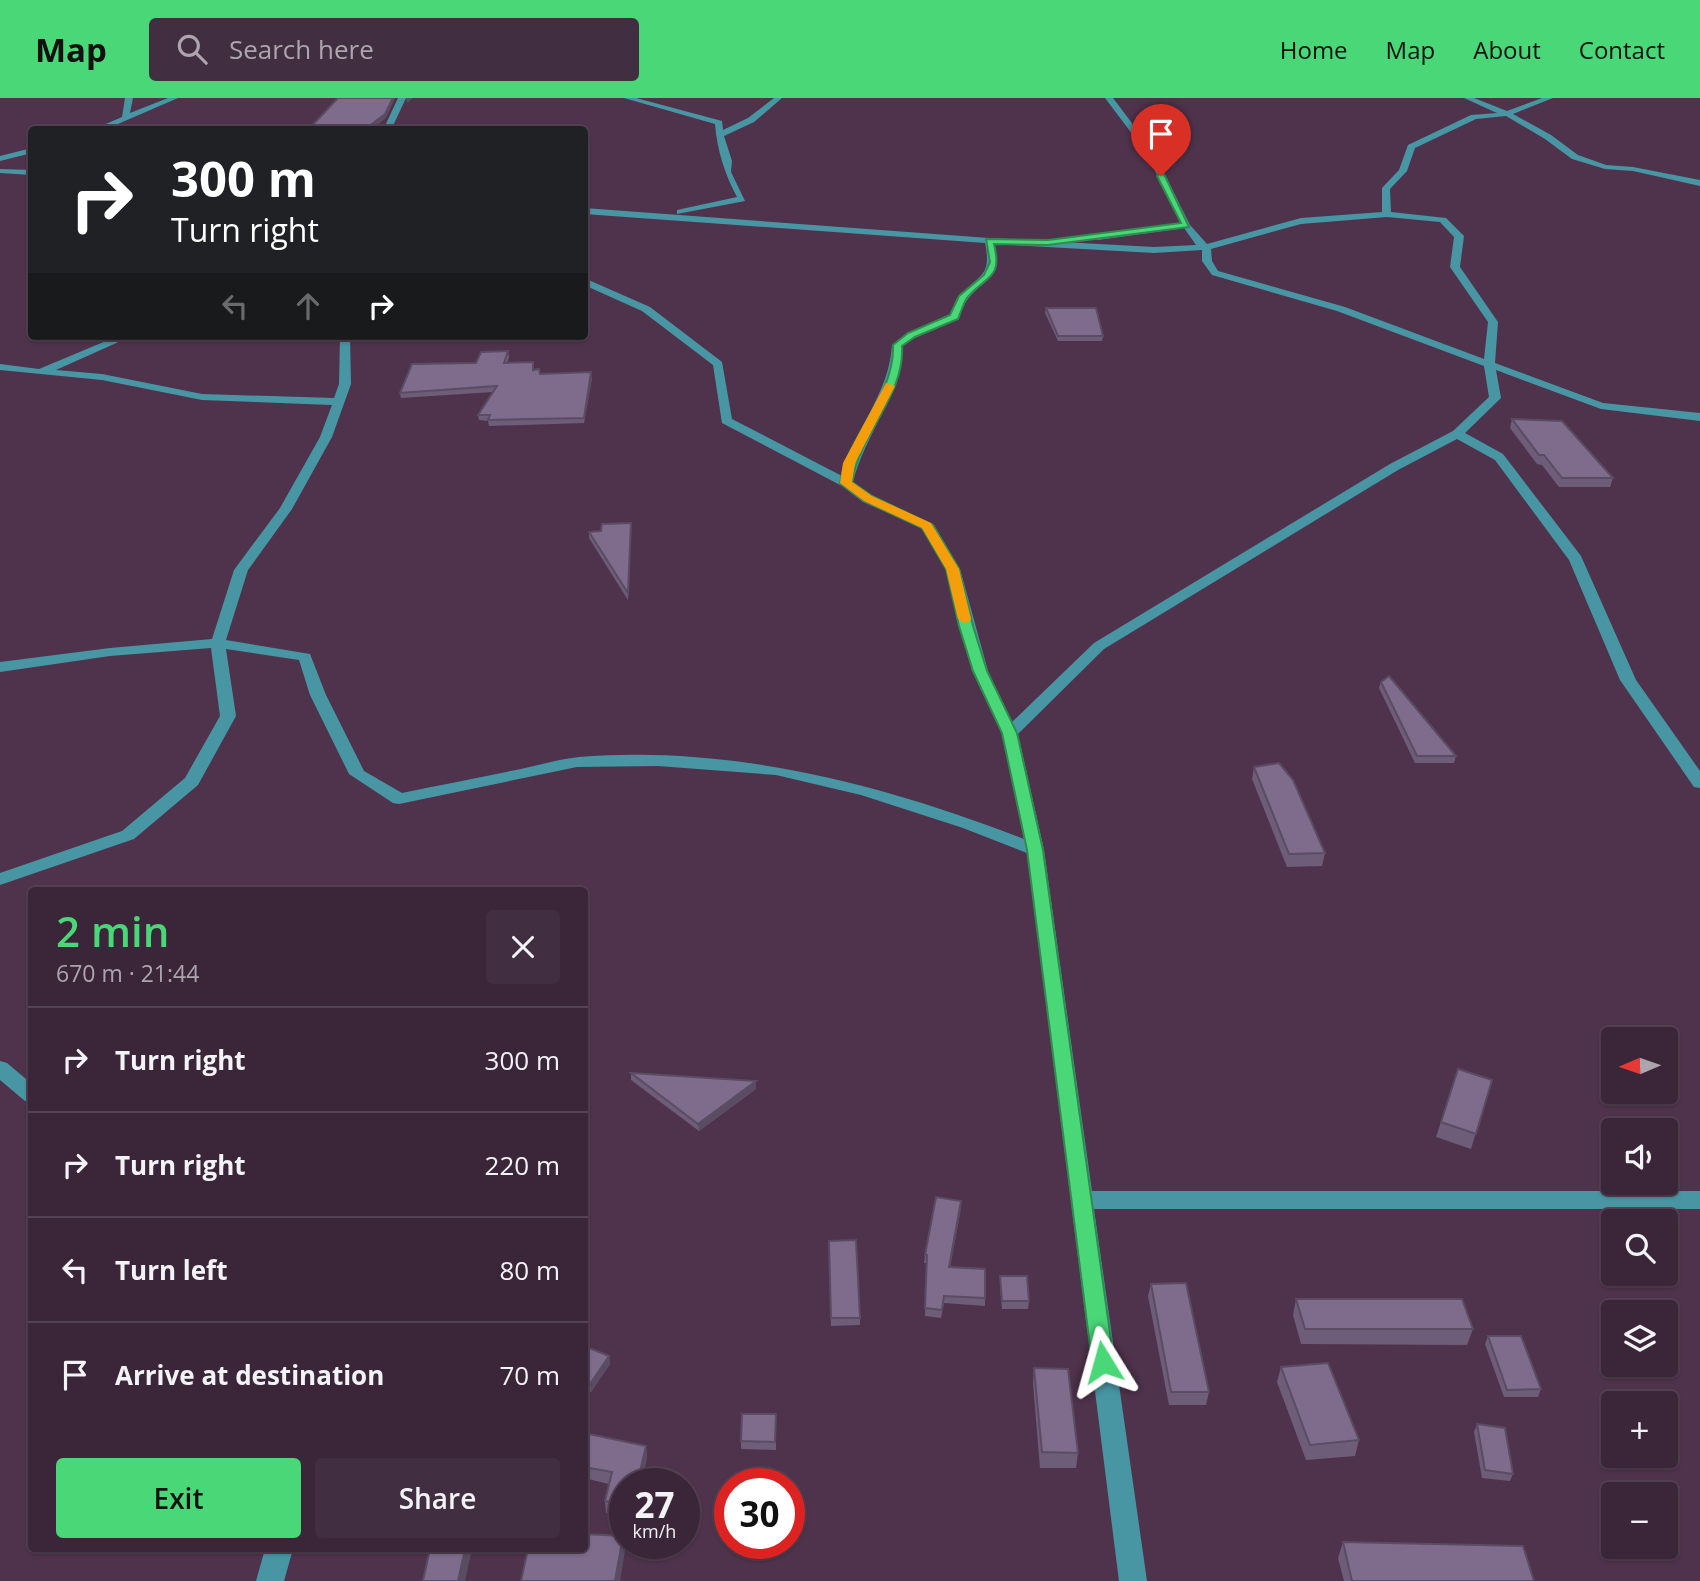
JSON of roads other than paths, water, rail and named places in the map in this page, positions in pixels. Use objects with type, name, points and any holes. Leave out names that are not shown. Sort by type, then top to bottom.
[{"type":"street","points":[[126,118],[129,98]]},
{"type":"street","points":[[106,126],[174,98]]},
{"type":"street","points":[[389,126],[402,98]]},
{"type":"street","points":[[628,98],[719,123],[728,161],[727,172],[742,199],[684,210],[667,217]]},
{"type":"street","points":[[721,134],[751,120],[778,98]]},
{"type":"street","points":[[1109,98],[1149,151],[1186,225],[1199,243],[1206,247]]},
{"type":"street","points":[[1468,98],[1507,114],[1548,137],[1574,157],[1605,167],[1633,169],[1700,183]]},
{"type":"street","points":[[1387,214],[1386,188],[1404,171],[1411,146],[1474,117],[1507,114],[1549,98]]},
{"type":"street","points":[[0,159],[28,151]]},
{"type":"street","points":[[0,170],[28,173]]},
{"type":"street","points":[[588,211],[989,241],[1154,250],[1206,247],[1301,221],[1387,214],[1443,220],[1459,236],[1455,267],[1493,322],[1489,365],[1495,398],[1457,434],[1394,467],[1099,646],[1010,733]]},
{"type":"street","points":[[1048,243],[1186,225]]},
{"type":"street","points":[[846,483],[849,463],[890,385],[898,360],[897,345],[911,335],[954,317],[962,298],[988,276],[994,262],[989,241]]},
{"type":"street","points":[[1206,247],[1207,261],[1215,273],[1341,309],[1601,406],[1700,418]]},
{"type":"street","points":[[588,283],[646,309],[718,364],[726,421],[846,483],[868,499],[927,525],[953,569],[980,671],[1010,733],[1035,850],[1133,1581]]},
{"type":"street","points":[[40,372],[118,340]]},
{"type":"street","points":[[0,879],[128,835],[192,781],[228,716],[218,643],[241,570],[286,509],[326,437],[345,384],[345,340]]},
{"type":"street","points":[[0,367],[102,377],[202,397],[338,402]]},
{"type":"street","points":[[1457,434],[1499,457],[1576,559],[1628,680],[1700,783]]},
{"type":"street","points":[[0,667],[110,652],[218,643],[305,657],[318,695],[357,774],[400,799],[578,762],[658,761],[776,770],[866,791],[969,824],[1035,850]]},
{"type":"street","points":[[0,1068],[28,1092]]},
{"type":"street","points":[[1081,1200],[1700,1200]]},
{"type":"street","points":[[270,1581],[278,1552]]}]
